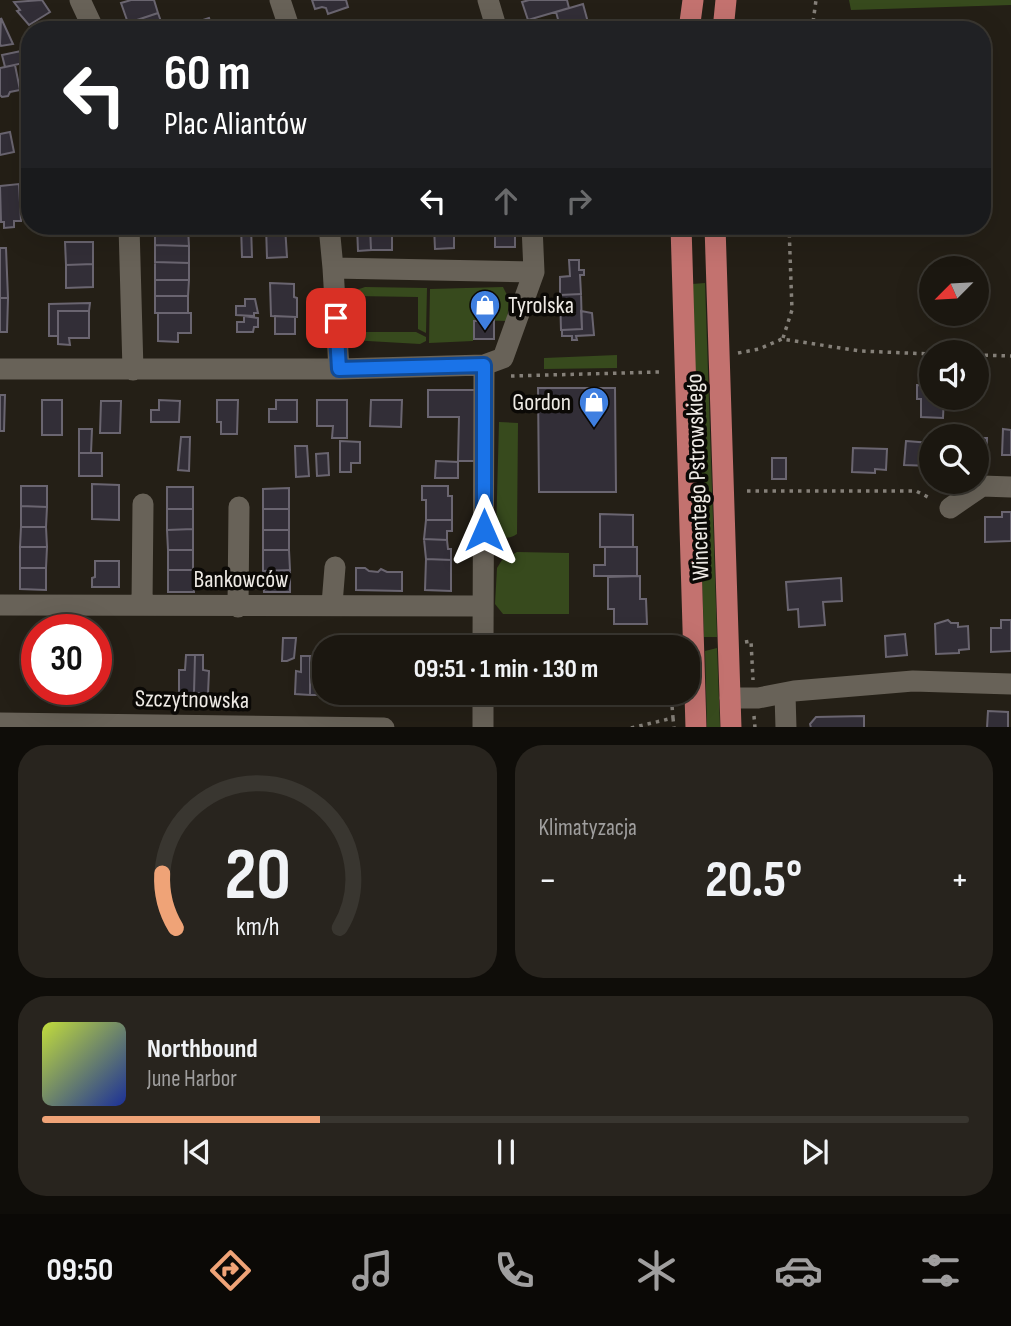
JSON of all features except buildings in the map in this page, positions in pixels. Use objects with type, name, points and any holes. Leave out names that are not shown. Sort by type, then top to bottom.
[{"type":"main road","points":[[690,21],[693,0]]},
{"type":"main road","points":[[724,21],[726,0]]},
{"type":"main road","name":"Wincentego Pstrowskiego","points":[[681,235],[696,727]]},
{"type":"main road","name":"Wincentego Pstrowskiego","points":[[715,235],[731,727]]},
{"type":"main road","points":[[683,285],[688,275],[697,272],[707,274],[716,282]]},
{"type":"street","points":[[80,0],[90,21]]},
{"type":"street","points":[[280,0],[287,21]]},
{"type":"street","points":[[488,0],[494,21]]},
{"type":"street","points":[[129,235],[132,370]]},
{"type":"street","points":[[330,235],[339,369]]},
{"type":"street","points":[[0,369],[484,371],[503,358],[534,272],[532,235]]},
{"type":"street","points":[[333,268],[534,272]]},
{"type":"street","points":[[483,635],[484,371]]},
{"type":"street","points":[[950,508],[982,486],[1011,487]]},
{"type":"street","points":[[142,605],[143,504]]},
{"type":"street","points":[[238,607],[239,507]]},
{"type":"street","points":[[332,604],[334,567]]},
{"type":"street","name":"Bankowców","points":[[0,605],[483,606]]},
{"type":"street","points":[[730,698],[758,698],[794,691],[913,681],[1011,684]]},
{"type":"street","points":[[785,694],[786,727]]},
{"type":"street","points":[[483,705],[483,727]]},
{"type":"street","name":"Szczytnowska","points":[[0,723],[384,727]]},
{"type":"path","points":[[813,21],[816,0]]},
{"type":"path","points":[[782,339],[792,310],[789,235]]},
{"type":"path","points":[[719,353],[743,353],[782,339],[860,351],[919,353]]},
{"type":"path","points":[[989,355],[1011,356]]},
{"type":"path","points":[[484,371],[660,372]]},
{"type":"path","points":[[747,491],[916,491],[950,508]]},
{"type":"path","points":[[672,705],[674,727]]},
{"type":"path","points":[[631,727],[673,718]]},
{"type":"green space","points":[[849,0],[1011,0],[1011,5],[851,10]]},
{"type":"green space","points":[[705,283],[717,637],[704,637],[692,284]]},
{"type":"green space","points":[[365,287],[427,288],[426,333],[418,329],[418,297],[355,296],[355,332],[416,332],[426,337],[426,341],[420,344],[350,340],[345,311],[347,299],[352,293]]},
{"type":"green space","points":[[503,287],[509,299],[507,321],[473,320],[473,341],[429,343],[430,289]]},
{"type":"green space","points":[[617,355],[617,368],[544,369],[544,358]]},
{"type":"green space","points":[[499,422],[518,423],[517,534],[506,538],[496,534]]},
{"type":"green space","points":[[517,552],[569,553],[569,614],[503,614],[495,604],[497,568],[502,560]]},
{"type":"green space","points":[[717,648],[720,727],[707,727],[705,651]]},
{"type":"place","name":"Tyrolska","points":[[485,332]]},
{"type":"place","name":"Gordon","points":[[594,429]]},
{"type":"route","points":[[336,318],[339,369],[484,365],[484,530]]}]
